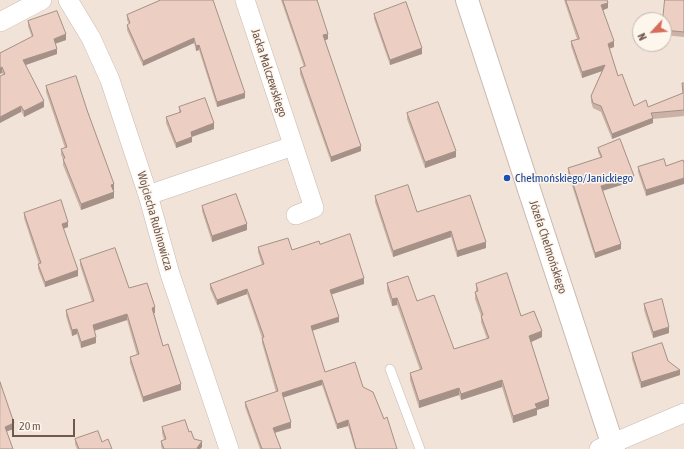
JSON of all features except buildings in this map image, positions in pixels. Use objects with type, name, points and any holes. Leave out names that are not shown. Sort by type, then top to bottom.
[{"type":"street","points":[[0,22],[42,0]]},
{"type":"street","name":"Wojciecha Rubinowicza","points":[[68,0],[92,38],[110,80],[148,195],[170,274],[229,449]]},
{"type":"street","name":"Jacka Malczewskiego","points":[[245,0],[314,208],[296,215]]},
{"type":"street","name":"Józefa Chełmońskiego","points":[[467,0],[609,447]]},
{"type":"street","points":[[148,195],[293,146]]},
{"type":"street","points":[[609,447],[684,413]]},
{"type":"lane","points":[[390,369],[420,449]]},
{"type":"shaded area","points":[[0,0],[684,0],[684,449],[0,449]]},
{"type":"place","name":"Chełmońskiego/Janickiego","points":[[507,178]]}]
